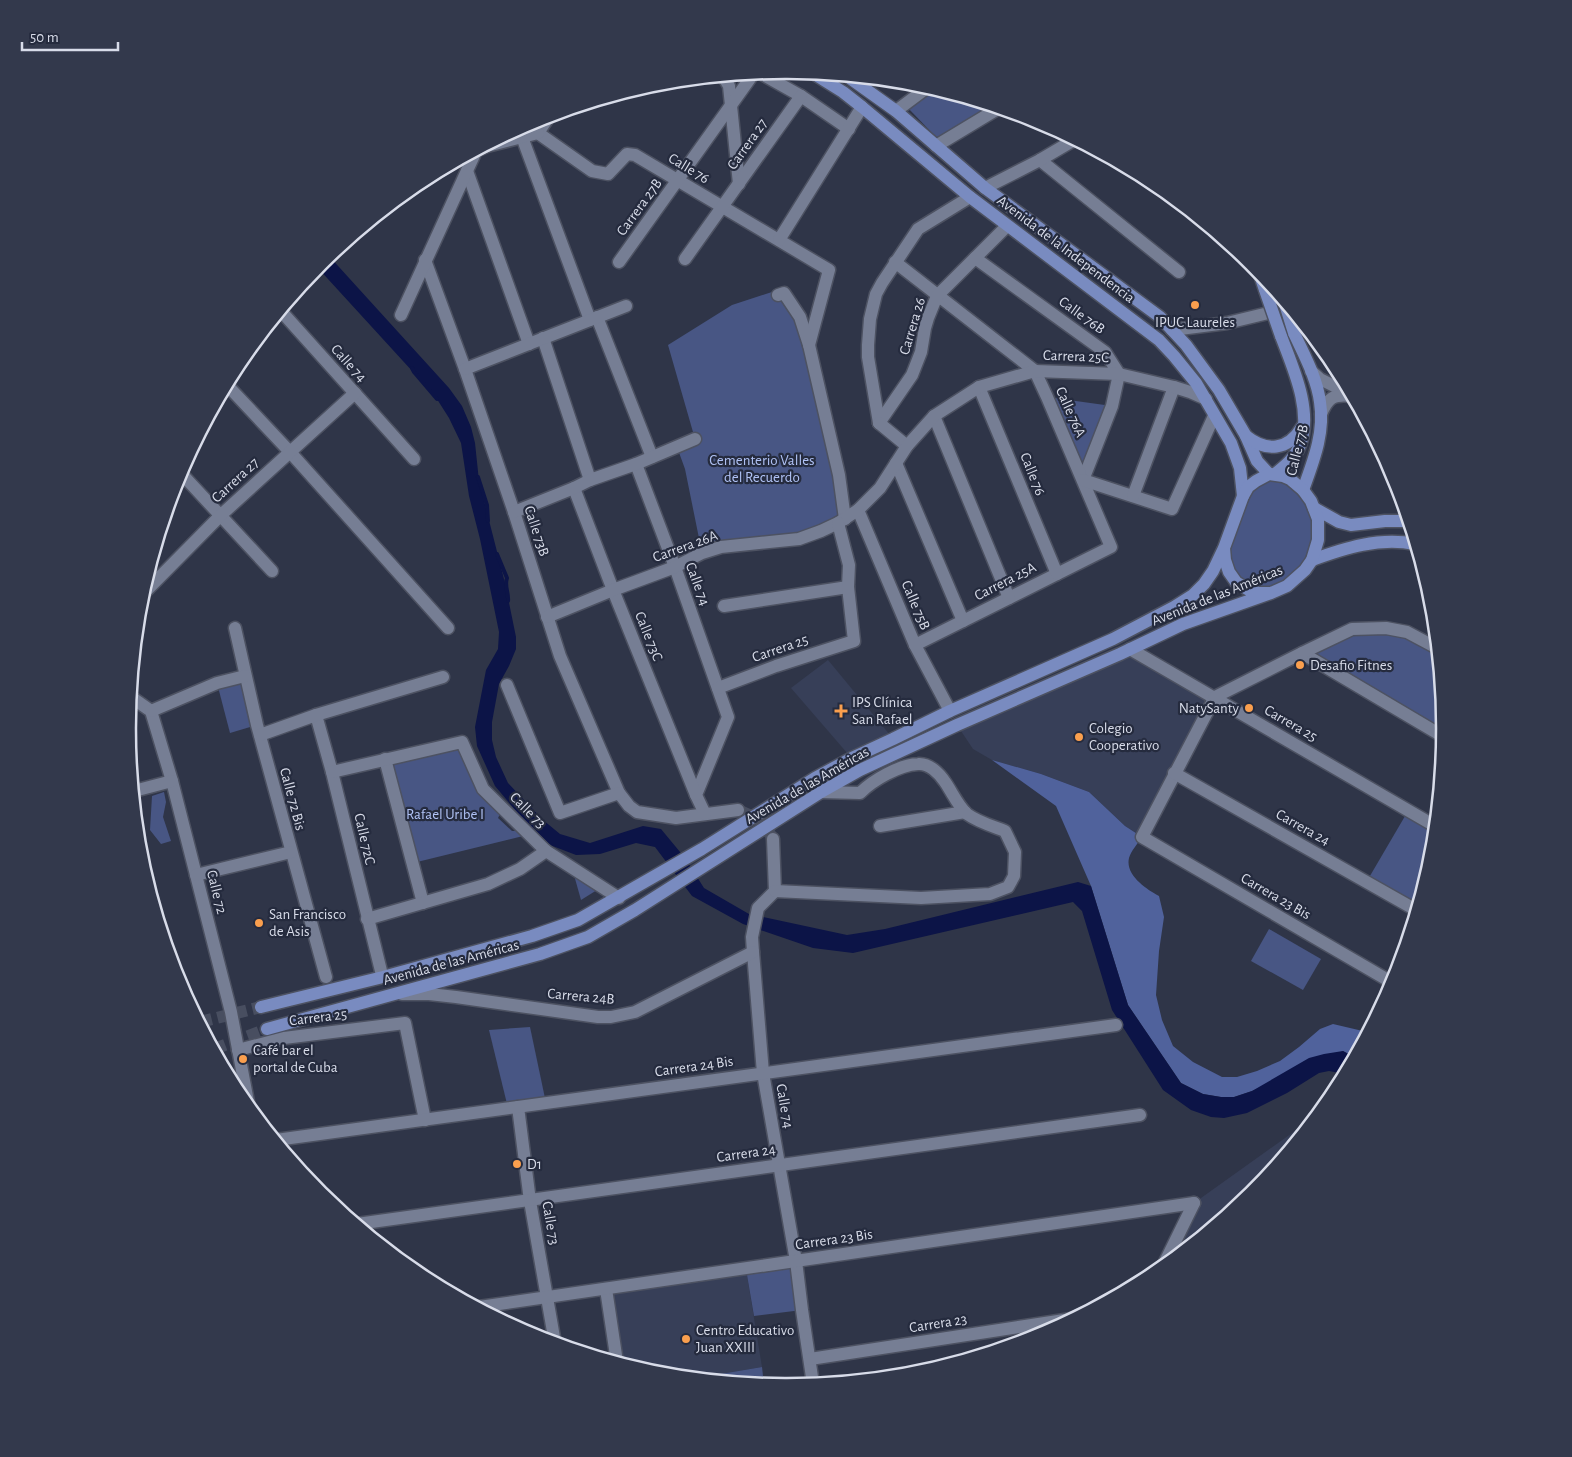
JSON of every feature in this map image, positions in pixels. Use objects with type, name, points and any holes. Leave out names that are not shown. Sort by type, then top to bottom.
[{"type":"main road","name":"Avenida de la Independencia","points":[[824,80],[862,107],[1007,226],[1148,330],[1174,356],[1193,387],[1206,399],[1231,443],[1240,468],[1243,496]]},
{"type":"main road","name":"Avenida de la Independencia","points":[[856,83],[896,111],[985,188],[1160,317],[1192,352],[1219,390],[1246,436],[1257,461],[1272,474]]},
{"type":"main road","name":"Calle 77B","points":[[1263,288],[1298,383],[1303,405],[1300,445],[1293,457],[1272,474]]},
{"type":"main road","name":"Calle 77B","points":[[1289,318],[1311,370],[1320,401],[1321,414],[1318,443],[1304,490]]},
{"type":"main road","points":[[1246,436],[1262,446],[1272,447],[1291,441],[1303,425]]},
{"type":"main road","points":[[1271,593],[1258,593],[1246,589],[1236,582],[1224,560],[1224,548],[1248,487],[1272,474],[1290,479],[1304,490],[1318,519],[1319,529],[1316,550],[1312,560]]},
{"type":"main road","points":[[1314,508],[1339,522],[1352,525],[1401,521]]},
{"type":"main road","points":[[1312,560],[1363,544],[1387,541],[1409,543]]},
{"type":"main road","name":"Avenida de las Américas","points":[[262,1007],[383,977],[532,936],[578,920],[619,898],[815,778],[852,758],[950,710],[1113,640],[1174,607],[1204,584],[1213,571],[1224,548]]},
{"type":"main road","name":"Avenida de las Américas","points":[[267,1029],[560,948],[588,937],[666,891],[821,792],[860,770],[949,728],[1183,624],[1287,586],[1305,570],[1312,560]]},
{"type":"street","points":[[773,79],[801,96],[849,129]]},
{"type":"street","name":"Carrera 27B","points":[[619,262],[749,80]]},
{"type":"street","points":[[726,82],[729,86],[739,184]]},
{"type":"street","points":[[896,111],[920,93]]},
{"type":"street","name":"Carrera 27","points":[[685,259],[801,96]]},
{"type":"street","points":[[779,240],[862,107]]},
{"type":"street","points":[[936,146],[992,112]]},
{"type":"street","points":[[513,139],[538,133],[543,126]]},
{"type":"street","name":"Calle 76","points":[[538,133],[592,171],[601,174],[608,174],[627,154],[635,155],[829,270],[809,345]]},
{"type":"street","points":[[522,137],[652,457]]},
{"type":"street","points":[[985,188],[1068,144]]},
{"type":"street","points":[[401,315],[472,160]]},
{"type":"street","points":[[1040,160],[1179,272]]},
{"type":"street","points":[[467,171],[529,344]]},
{"type":"street","points":[[907,446],[879,423],[868,358],[868,332],[872,306],[882,283],[918,229],[970,197]]},
{"type":"street","name":"Carrera 26","points":[[879,423],[912,375],[921,352],[928,318],[937,296],[1007,226]]},
{"type":"street","name":"Calle 76B","points":[[975,258],[1105,352],[1119,374]]},
{"type":"street","name":"Calle 73B","points":[[425,260],[514,512],[560,656],[619,793],[629,806],[637,812],[676,818],[705,814]]},
{"type":"street","name":"Calle 76A","points":[[895,262],[1035,371],[1111,547]]},
{"type":"street","points":[[724,606],[848,587],[849,565],[841,521],[840,475],[809,345],[800,317],[784,294],[778,296]]},
{"type":"street","points":[[465,369],[626,306]]},
{"type":"street","points":[[1172,330],[1227,324],[1283,310]]},
{"type":"street","name":"Calle 74","points":[[285,315],[414,458]]},
{"type":"street","points":[[543,338],[590,480]]},
{"type":"street","points":[[1311,370],[1320,379],[1339,389]]},
{"type":"street","name":"Carrera 25C","points":[[841,521],[858,510],[880,488],[907,446],[934,416],[979,387],[1035,371],[1119,374],[1174,387],[1193,387]]},
{"type":"street","points":[[1119,374],[1112,406],[1083,480],[1172,509],[1214,416]]},
{"type":"street","name":"Calle 76","points":[[979,387],[1056,574]]},
{"type":"street","points":[[1133,496],[1174,387]]},
{"type":"street","points":[[232,390],[448,628]]},
{"type":"street","name":"Carrera 27","points":[[155,576],[355,393]]},
{"type":"street","points":[[1321,414],[1327,402],[1337,396],[1343,395]]},
{"type":"street","points":[[934,416],[1009,598]]},
{"type":"street","points":[[514,512],[695,439]]},
{"type":"street","points":[[896,463],[963,620]]},
{"type":"street","name":"Calle 74","points":[[636,464],[728,717],[696,795]]},
{"type":"street","points":[[187,479],[272,571]]},
{"type":"street","name":"Calle 73C","points":[[574,488],[613,590],[705,814]]},
{"type":"street","name":"Calle 75B","points":[[858,510],[915,645],[950,710]]},
{"type":"street","name":"Carrera 26A","points":[[547,617],[675,567],[694,556],[720,547],[799,538],[821,531],[841,521]]},
{"type":"street","name":"Carrera 25A","points":[[915,645],[1111,547]]},
{"type":"street","name":"Carrera 25","points":[[718,688],[854,640],[848,587]]},
{"type":"street","name":"Calle 72 Bis","points":[[235,628],[260,735],[326,977]]},
{"type":"street","points":[[1174,773],[1215,697],[1302,652],[1352,629],[1389,628],[1407,632],[1430,644]]},
{"type":"street","name":"Carrera 25","points":[[1130,649],[1428,822]]},
{"type":"street","points":[[1302,652],[1436,732]]},
{"type":"street","points":[[137,702],[151,712],[217,683],[246,676]]},
{"type":"street","points":[[260,735],[316,715],[444,677]]},
{"type":"street","points":[[507,685],[560,814],[619,793]]},
{"type":"street","name":"Calle 72","points":[[151,712],[172,781],[231,1012],[245,1088]]},
{"type":"street","name":"Calle 72C","points":[[316,715],[381,971]]},
{"type":"street","name":"Calle 73","points":[[385,759],[462,742],[483,789],[546,851],[619,898]]},
{"type":"street","points":[[332,772],[385,759],[423,903]]},
{"type":"street","points":[[774,839],[775,891],[922,898],[990,894],[1008,887],[1014,876],[1015,852],[1006,831],[977,820],[965,812],[945,781],[934,769],[919,764],[901,769],[882,776],[860,793],[821,792]]},
{"type":"street","name":"Carrera 23 Bis","points":[[1174,773],[1142,837],[1385,979]]},
{"type":"street","name":"Carrera 24","points":[[1174,773],[1411,907]]},
{"type":"street","points":[[140,789],[172,781]]},
{"type":"street","points":[[705,814],[738,810]]},
{"type":"street","points":[[880,826],[965,812]]},
{"type":"street","points":[[368,920],[488,884],[520,869],[546,851]]},
{"type":"street","points":[[196,875],[291,852]]},
{"type":"street","name":"Calle 74","points":[[775,891],[758,908],[752,937],[753,952],[763,1073],[796,1261],[812,1377]]},
{"type":"street","name":"Carrera 24B","points":[[393,994],[456,997],[598,1017],[611,1017],[635,1012],[753,952]]},
{"type":"street","name":"Carrera 25","points":[[238,1050],[284,1038],[405,1023],[425,1120]]},
{"type":"street","name":"Carrera 24 Bis","points":[[283,1139],[1116,1025]]},
{"type":"street","name":"Calle 73","points":[[518,1107],[530,1201],[554,1335]]},
{"type":"street","name":"Carrera 24","points":[[365,1223],[1140,1115]]},
{"type":"street","name":"Carrera 23 Bis","points":[[489,1306],[1194,1203],[1169,1253]]},
{"type":"street","points":[[606,1288],[616,1355]]},
{"type":"street","name":"Carrera 23","points":[[810,1359],[1049,1322]]},
{"type":"shaded area","points":[[334,262],[449,388],[462,406],[471,427],[475,443],[479,481],[505,583],[516,637],[516,649],[499,684],[492,722],[492,740],[496,757],[508,783],[543,820],[560,834],[590,843],[643,826],[661,829],[685,858],[704,888],[749,914],[847,935],[885,929],[1078,882],[1091,886],[1128,1005],[1181,1083],[1203,1094],[1234,1097],[1252,1091],[1309,1058],[1343,1051],[1348,1054],[1337,1072],[1329,1071],[1319,1073],[1287,1093],[1247,1113],[1224,1118],[1211,1117],[1191,1110],[1163,1090],[1112,1010],[1082,911],[1073,902],[853,953],[813,948],[743,924],[692,896],[655,847],[636,843],[600,854],[576,855],[550,845],[533,831],[495,786],[477,746],[475,727],[486,670],[498,649],[499,632],[469,496],[461,443],[449,418],[435,396],[323,273]]},
{"type":"shaded area","name":"Colegio Cooperativo","points":[[1130,649],[1215,697],[1142,837],[1125,826],[1089,792],[1041,774],[992,760],[973,749],[957,725]]},
{"type":"shaded area","name":"IPS Clínica San Rafael","points":[[828,660],[890,735],[848,754],[791,688]]},
{"type":"shaded area","points":[[992,760],[1041,774],[1089,792],[1125,826],[1142,837],[1130,855],[1129,864],[1133,876],[1148,890],[1159,896],[1164,917],[1159,951],[1156,995],[1162,1020],[1173,1046],[1193,1062],[1222,1077],[1237,1077],[1280,1061],[1320,1029],[1333,1024],[1361,1031],[1348,1054],[1343,1051],[1234,1097],[1203,1094],[1181,1083],[1128,1005],[1091,886],[1056,806]]},
{"type":"shaded area","points":[[1296,1130],[1275,1157],[1245,1188],[1214,1217],[1169,1253],[1194,1203]]},
{"type":"shaded area","name":"Centro Educativo Juan XXIII","points":[[746,1269],[762,1367],[717,1375],[659,1366],[616,1355],[606,1289]]},
{"type":"green space","points":[[927,94],[986,110],[937,138],[908,108]]},
{"type":"green space","name":"Cementerio Valles del Recuerdo","points":[[775,291],[800,317],[845,519],[821,531],[702,553],[685,469],[677,447],[695,439],[668,345],[732,305]]},
{"type":"green space","points":[[1047,397],[1112,406],[1083,480]]},
{"type":"green space","points":[[1269,474],[1303,490],[1318,540],[1287,586],[1247,589],[1225,560],[1243,496]]},
{"type":"green space","points":[[1389,628],[1430,645],[1436,732],[1302,653],[1352,629]]},
{"type":"green space","points":[[245,676],[257,725],[230,733],[217,683]]},
{"type":"green space","name":"Rafael Uribe I","points":[[454,748],[461,752],[500,814],[498,818],[512,831],[517,831],[523,836],[417,862],[391,763]]},
{"type":"green space","points":[[164,792],[166,802],[163,817],[171,841],[161,844],[150,830],[152,796]]},
{"type":"green space","points":[[1408,811],[1428,822],[1411,907],[1367,881]]},
{"type":"green space","points":[[574,875],[597,890],[581,900]]},
{"type":"green space","points":[[1269,929],[1321,959],[1303,990],[1251,961]]},
{"type":"green space","points":[[530,1027],[546,1103],[508,1108],[489,1030]]},
{"type":"green space","points":[[796,1261],[802,1310],[754,1316],[746,1269]]},
{"type":"green space","points":[[762,1367],[763,1377],[744,1377],[717,1375]]},
{"type":"waterway","points":[[412,368],[437,399]]},
{"type":"waterway","points":[[478,477],[487,505],[488,521]]},
{"type":"waterway","points":[[497,554],[507,578],[508,601]]},
{"type":"tunnel","points":[[738,810],[762,821],[773,839]]},
{"type":"tunnel","points":[[206,1021],[261,1007]]},
{"type":"tunnel","points":[[220,1047],[267,1029]]},
{"type":"place","name":"IPUC Laureles","points":[[1195,305]]},
{"type":"place","name":"Desafio Fitnes","points":[[1300,665]]},
{"type":"place","name":"NatySanty","points":[[1249,708]]},
{"type":"place","name":"IPS Clínica San Rafael","points":[[841,711]]},
{"type":"place","name":"Colegio Cooperativo","points":[[1079,737]]},
{"type":"place","name":"San Francisco de Asis","points":[[259,923]]},
{"type":"place","name":"Café bar el portal de Cuba","points":[[243,1059]]},
{"type":"place","name":"D1","points":[[517,1164]]},
{"type":"place","name":"Centro Educativo Juan XXIII","points":[[686,1339]]}]
